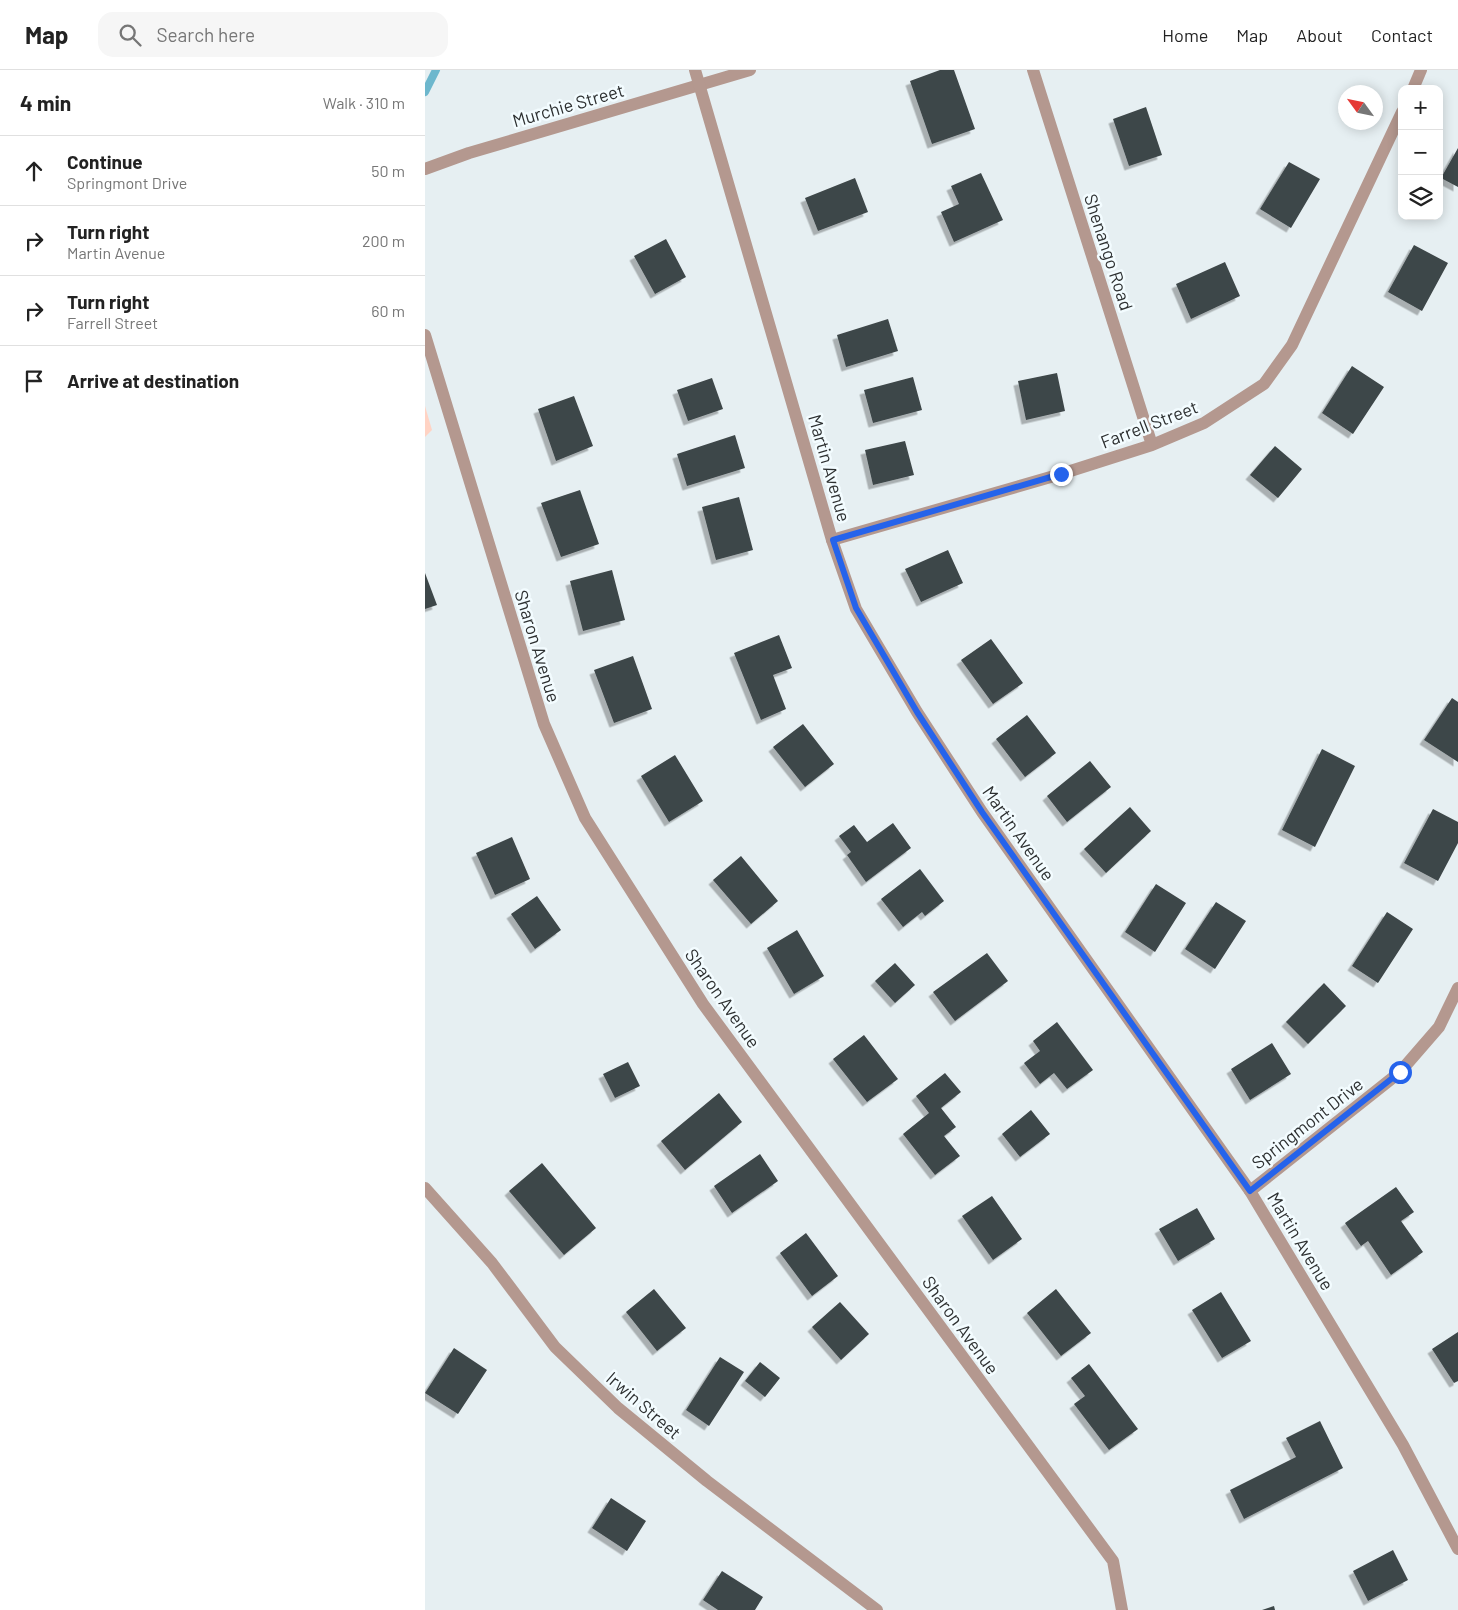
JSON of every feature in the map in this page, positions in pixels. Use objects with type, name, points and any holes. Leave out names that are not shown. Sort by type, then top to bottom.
[{"type":"street","name":"Martin Avenue","points":[[695,70],[833,540],[856,608],[917,712],[994,828],[1250,1191],[1403,1445],[1458,1549]]},
{"type":"street","name":"Murchie Street","points":[[425,169],[469,153],[750,70]]},
{"type":"street","name":"Shenango Road","points":[[1033,70],[1152,445]]},
{"type":"street","points":[[1415,85],[1421,70]]},
{"type":"street","name":"Farrell Street","points":[[833,540],[1061,474],[1152,445],[1204,423],[1264,384],[1292,345],[1398,120]]},
{"type":"street","name":"Sharon Avenue","points":[[425,335],[544,724],[585,818],[703,1004],[1113,1561],[1122,1610]]},
{"type":"street","name":"Springmont Drive","points":[[1250,1191],[1400,1072],[1439,1027],[1458,988]]},
{"type":"street","name":"Irwin Street","points":[[425,1188],[492,1263],[555,1347],[618,1408],[707,1481],[877,1610]]},
{"type":"shaded area","points":[[425,406],[432,430],[425,437]]},
{"type":"building","points":[[940,70],[954,70],[975,129],[932,144],[910,81]]},
{"type":"building","points":[[1146,107],[1162,155],[1129,166],[1113,119]]},
{"type":"building","points":[[1458,148],[1458,187],[1443,179],[1443,174]]},
{"type":"building","points":[[1289,162],[1320,179],[1291,228],[1260,209]]},
{"type":"building","points":[[981,173],[1003,220],[954,242],[941,212],[959,204],[951,186]]},
{"type":"building","points":[[855,178],[868,212],[818,231],[805,198]]},
{"type":"building","points":[[666,239],[686,277],[655,294],[634,256]]},
{"type":"building","points":[[1414,245],[1448,263],[1422,311],[1388,292]]},
{"type":"building","points":[[1225,262],[1240,296],[1191,319],[1176,284]]},
{"type":"building","points":[[888,319],[898,351],[846,367],[837,335]]},
{"type":"building","points":[[1352,366],[1384,387],[1353,434],[1322,413]]},
{"type":"building","points":[[1057,373],[1065,411],[1026,420],[1018,381]]},
{"type":"building","points":[[913,377],[922,410],[873,423],[864,390]]},
{"type":"building","points":[[712,378],[723,409],[688,421],[677,390]]},
{"type":"building","points":[[574,396],[593,446],[556,461],[538,409]]},
{"type":"building","points":[[735,435],[745,468],[687,486],[677,454]]},
{"type":"building","points":[[905,441],[914,475],[873,485],[865,450]]},
{"type":"building","points":[[1275,446],[1302,469],[1278,498],[1250,475]]},
{"type":"building","points":[[580,490],[599,544],[561,557],[541,503]]},
{"type":"building","points":[[739,497],[753,550],[716,560],[702,507]]},
{"type":"building","points":[[948,550],[963,583],[921,602],[905,569]]},
{"type":"building","points":[[612,570],[625,620],[583,631],[570,581]]},
{"type":"building","points":[[425,573],[437,605],[425,609]]},
{"type":"building","points":[[779,635],[792,668],[773,675],[786,709],[761,720],[734,653]]},
{"type":"building","points":[[991,639],[1023,683],[993,704],[961,660]]},
{"type":"building","points":[[633,656],[652,709],[614,723],[594,670]]},
{"type":"building","points":[[1452,698],[1458,702],[1458,762],[1424,740]]},
{"type":"building","points":[[1027,715],[1056,753],[1025,777],[996,739]]},
{"type":"building","points":[[803,724],[834,764],[805,787],[773,747]]},
{"type":"building","points":[[1322,749],[1355,766],[1315,847],[1282,830]]},
{"type":"building","points":[[675,755],[703,801],[669,822],[641,776]]},
{"type":"building","points":[[1090,761],[1111,787],[1067,822],[1047,796]]},
{"type":"building","points":[[1130,807],[1151,831],[1106,873],[1084,849]]},
{"type":"building","points":[[1433,809],[1458,822],[1458,843],[1438,881],[1404,863]]},
{"type":"building","points":[[893,823],[911,848],[866,882],[847,855],[851,852],[839,836],[854,825],[867,842]]},
{"type":"building","points":[[512,837],[530,879],[495,895],[476,853]]},
{"type":"building","points":[[741,856],[778,901],[751,924],[713,880]]},
{"type":"building","points":[[920,869],[944,901],[925,916],[922,912],[903,927],[881,899]]},
{"type":"building","points":[[1156,884],[1186,903],[1155,952],[1125,932]]},
{"type":"building","points":[[537,896],[561,930],[535,949],[511,914]]},
{"type":"building","points":[[1216,902],[1246,921],[1215,969],[1185,949]]},
{"type":"building","points":[[1387,912],[1413,929],[1378,983],[1352,966]]},
{"type":"building","points":[[797,930],[824,976],[794,994],[767,948]]},
{"type":"building","points":[[987,953],[1008,981],[955,1021],[933,992]]},
{"type":"building","points":[[895,963],[915,985],[895,1003],[875,981]]},
{"type":"building","points":[[1324,983],[1346,1006],[1308,1044],[1286,1022]]},
{"type":"building","points":[[1057,1022],[1093,1070],[1067,1089],[1054,1073],[1040,1084],[1024,1063],[1040,1051],[1033,1041]]},
{"type":"building","points":[[864,1035],[898,1079],[867,1102],[833,1059]]},
{"type":"building","points":[[1272,1043],[1291,1074],[1250,1100],[1231,1069]]},
{"type":"building","points":[[628,1062],[640,1086],[615,1098],[603,1074]]},
{"type":"building","points":[[945,1073],[961,1092],[941,1108],[956,1127],[944,1136],[960,1156],[935,1175],[903,1134],[929,1113],[916,1096]]},
{"type":"building","points":[[719,1093],[742,1122],[685,1170],[661,1141]]},
{"type":"building","points":[[1031,1110],[1050,1134],[1020,1157],[1002,1134]]},
{"type":"building","points":[[760,1154],[778,1181],[732,1213],[714,1186]]},
{"type":"building","points":[[542,1163],[596,1228],[564,1255],[509,1191]]},
{"type":"building","points":[[1396,1187],[1414,1212],[1401,1221],[1423,1252],[1391,1275],[1368,1241],[1361,1246],[1345,1223]]},
{"type":"building","points":[[992,1196],[1022,1239],[993,1260],[962,1216]]},
{"type":"building","points":[[1197,1208],[1215,1239],[1178,1261],[1159,1229]]},
{"type":"building","points":[[806,1233],[838,1276],[812,1296],[780,1253]]},
{"type":"building","points":[[654,1289],[686,1328],[657,1351],[626,1312]]},
{"type":"building","points":[[1056,1289],[1091,1333],[1061,1356],[1027,1313]]},
{"type":"building","points":[[1221,1292],[1251,1341],[1222,1358],[1192,1310]]},
{"type":"building","points":[[840,1302],[869,1334],[841,1360],[812,1327]]},
{"type":"building","points":[[1458,1332],[1458,1381],[1454,1383],[1432,1349]]},
{"type":"building","points":[[454,1348],[487,1370],[458,1414],[425,1393]]},
{"type":"building","points":[[720,1357],[744,1372],[709,1426],[686,1410]]},
{"type":"building","points":[[760,1362],[780,1378],[765,1397],[745,1381]]},
{"type":"building","points":[[1089,1364],[1138,1429],[1109,1450],[1074,1404],[1085,1396],[1071,1378]]},
{"type":"building","points":[[1320,1421],[1343,1468],[1244,1519],[1230,1490],[1296,1457],[1286,1438]]},
{"type":"building","points":[[611,1498],[646,1521],[627,1551],[592,1528]]},
{"type":"building","points":[[1393,1550],[1408,1580],[1368,1601],[1353,1571]]},
{"type":"building","points":[[722,1571],[763,1597],[755,1610],[718,1610],[703,1600]]},
{"type":"building","points":[[1274,1606],[1275,1610],[1262,1610]]},
{"type":"waterway","points":[[425,92],[436,70]]},
{"type":"route","points":[[1061,474],[833,540],[856,608],[917,712],[982,812],[1123,1014],[1187,1099],[1250,1191],[1400,1072]]}]
